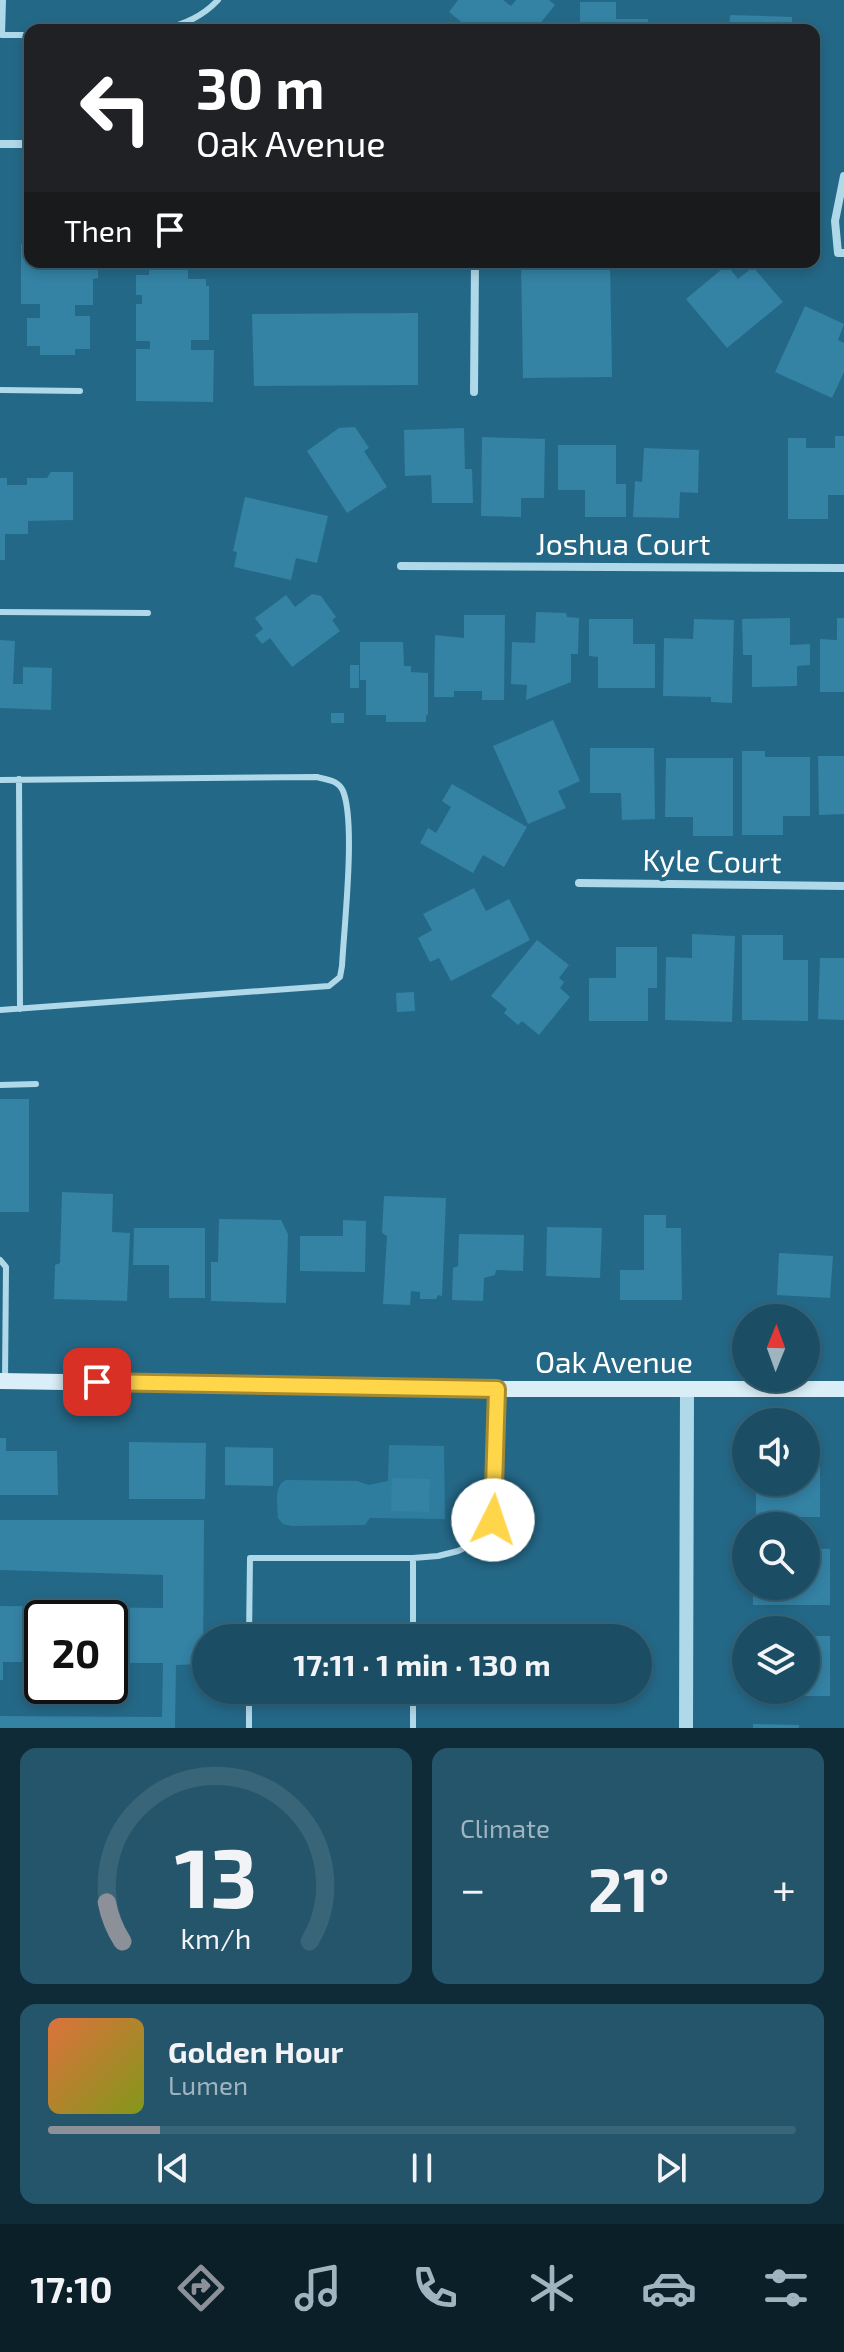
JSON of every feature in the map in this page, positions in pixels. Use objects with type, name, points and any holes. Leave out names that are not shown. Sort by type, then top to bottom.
[{"type":"main road","name":"Oak Avenue","points":[[3,1381],[497,1389],[844,1389]]},
{"type":"street","points":[[0,144],[24,144]]},
{"type":"street","points":[[844,176],[835,221],[838,253],[844,253]]},
{"type":"street","points":[[474,392],[475,268]]},
{"type":"street","name":"Joshua Court","points":[[401,566],[844,568]]},
{"type":"street","name":"Kyle Court","points":[[579,883],[844,886]]},
{"type":"street","points":[[686,1728],[687,1389]]},
{"type":"lane","points":[[3,0],[1,35],[24,35]]},
{"type":"lane","points":[[182,24],[205,13],[218,0]]},
{"type":"lane","points":[[0,390],[80,391]]},
{"type":"lane","points":[[0,612],[148,613]]},
{"type":"lane","points":[[0,780],[317,777],[336,782],[343,790],[349,820],[342,966],[340,977],[329,986],[0,1010]]},
{"type":"lane","points":[[19,779],[20,1009]]},
{"type":"lane","points":[[0,1085],[36,1084]]},
{"type":"lane","points":[[0,1260],[6,1267],[3,1381]]},
{"type":"lane","points":[[249,1624],[250,1558],[413,1558],[458,1551],[481,1540],[488,1531],[495,1508],[497,1389]]},
{"type":"lane","points":[[413,1558],[413,1624]]},
{"type":"lane","points":[[249,1704],[249,1728]]},
{"type":"lane","points":[[413,1704],[413,1728]]},
{"type":"shaded area","points":[[389,1445],[444,1446],[445,1519],[370,1518],[365,1525],[292,1526],[283,1524],[278,1518],[278,1491],[286,1480],[357,1481],[369,1485],[388,1481]]},
{"type":"building","points":[[458,0],[503,0],[511,6],[516,0],[549,0],[555,5],[540,24],[464,24],[449,12]]},
{"type":"building","points":[[580,2],[616,2],[616,19],[648,19],[648,24],[580,24]]},
{"type":"building","points":[[730,15],[792,17],[792,24],[729,24]]},
{"type":"building","points":[[22,194],[24,194],[24,231]]},
{"type":"building","points":[[21,244],[24,244],[24,268],[98,268],[98,278],[93,279],[93,305],[75,305],[75,316],[90,316],[90,349],[75,349],[75,355],[40,355],[40,346],[27,346],[27,318],[40,318],[40,304],[21,304]]},
{"type":"building","points":[[188,268],[188,279],[206,279],[206,286],[209,286],[209,340],[191,340],[191,350],[214,350],[213,402],[136,401],[136,349],[150,349],[150,341],[136,341],[136,304],[142,304],[142,295],[136,295],[136,275],[149,275],[149,269],[136,269]]},
{"type":"building","points":[[521,268],[610,268],[612,377],[523,378]]},
{"type":"building","points":[[723,268],[729,268],[738,279],[754,268],[783,302],[727,348],[686,299]]},
{"type":"building","points":[[805,306],[844,324],[838,340],[844,343],[844,372],[832,398],[775,372]]},
{"type":"building","points":[[418,313],[418,385],[254,386],[252,314]]},
{"type":"building","points":[[355,427],[369,448],[364,451],[387,487],[347,513],[307,451],[339,428]]},
{"type":"building","points":[[464,428],[465,469],[472,469],[473,503],[432,503],[431,475],[405,476],[404,430]]},
{"type":"building","points":[[835,436],[844,436],[844,495],[828,495],[828,519],[788,519],[788,438],[806,438],[806,448],[835,448]]},
{"type":"building","points":[[482,437],[545,439],[544,498],[521,498],[521,517],[481,516]]},
{"type":"building","points":[[558,445],[616,445],[616,484],[626,484],[626,517],[585,517],[585,490],[558,490]]},
{"type":"building","points":[[644,448],[699,450],[698,493],[680,492],[679,518],[633,517],[635,481],[642,482]]},
{"type":"building","points":[[51,472],[73,472],[73,520],[28,521],[28,534],[5,534],[5,560],[0,560],[0,478],[7,478],[7,485],[27,485],[27,478],[47,478]]},
{"type":"building","points":[[245,497],[328,516],[317,563],[296,558],[291,580],[234,567],[237,552],[233,551]]},
{"type":"building","points":[[312,594],[321,596],[336,617],[332,620],[340,631],[292,667],[270,638],[262,644],[255,635],[263,629],[255,618],[286,595],[295,607]]},
{"type":"building","points":[[536,612],[566,613],[567,617],[579,618],[578,654],[571,654],[571,682],[526,700],[527,685],[511,684],[512,642],[535,643]]},
{"type":"building","points":[[464,615],[505,615],[504,700],[482,700],[482,691],[454,691],[454,697],[434,697],[435,635],[464,638]]},
{"type":"building","points":[[790,618],[790,645],[810,644],[810,665],[797,666],[797,686],[752,687],[752,655],[743,655],[742,619]]},
{"type":"building","points":[[837,618],[844,618],[844,692],[820,692],[820,639],[837,640]]},
{"type":"building","points":[[589,619],[633,619],[633,644],[655,644],[655,688],[598,688],[598,657],[589,656]]},
{"type":"building","points":[[694,619],[734,620],[732,703],[711,702],[711,697],[663,696],[664,638],[693,639]]},
{"type":"building","points":[[0,640],[15,641],[13,684],[23,684],[23,667],[52,668],[51,710],[0,708]]},
{"type":"building","points":[[360,642],[403,642],[404,666],[411,666],[411,672],[428,673],[426,722],[386,722],[386,715],[366,715],[366,680],[360,680]]},
{"type":"building","points":[[350,665],[359,665],[359,688],[350,688]]},
{"type":"building","points":[[331,713],[344,713],[344,723],[331,723]]},
{"type":"building","points":[[553,720],[580,781],[558,791],[566,808],[528,824],[493,746]]},
{"type":"building","points":[[590,748],[654,748],[655,819],[622,820],[621,793],[590,793]]},
{"type":"building","points":[[742,751],[765,751],[765,757],[810,757],[810,816],[783,816],[783,835],[742,835]]},
{"type":"building","points":[[818,756],[844,756],[844,814],[819,815]]},
{"type":"building","points":[[666,758],[733,758],[733,836],[693,836],[693,817],[665,817]]},
{"type":"building","points":[[452,784],[527,827],[504,867],[483,855],[473,873],[420,843],[428,828],[436,833],[451,807],[442,801]]},
{"type":"building","points":[[474,888],[486,911],[509,899],[530,940],[451,981],[439,958],[430,962],[418,938],[432,930],[423,914]]},
{"type":"building","points":[[692,934],[735,936],[732,1022],[665,1020],[666,957],[692,958]]},
{"type":"building","points":[[742,935],[783,935],[783,960],[808,960],[808,1021],[742,1020]]},
{"type":"building","points":[[537,940],[569,965],[559,978],[564,982],[560,988],[570,997],[539,1035],[522,1021],[518,1025],[504,1013],[507,1009],[491,996]]},
{"type":"building","points":[[616,947],[657,947],[657,988],[648,988],[648,1021],[589,1021],[589,978],[616,978]]},
{"type":"building","points":[[820,958],[844,958],[844,1020],[818,1019]]},
{"type":"building","points":[[414,992],[415,1011],[397,1012],[396,993]]},
{"type":"building","points":[[0,1099],[29,1099],[29,1212],[0,1212]]},
{"type":"building","points":[[62,1192],[113,1194],[112,1232],[130,1233],[127,1301],[54,1299],[55,1265],[60,1263]]},
{"type":"building","points":[[384,1196],[446,1198],[442,1296],[420,1299],[420,1292],[411,1291],[410,1305],[383,1304],[387,1236],[382,1233]]},
{"type":"building","points":[[644,1215],[666,1215],[666,1228],[681,1228],[682,1300],[620,1300],[620,1270],[644,1270]]},
{"type":"building","points":[[219,1219],[281,1220],[288,1234],[286,1303],[211,1301],[211,1262],[218,1262]]},
{"type":"building","points":[[343,1220],[366,1221],[365,1272],[300,1271],[300,1236],[343,1236]]},
{"type":"building","points":[[547,1227],[602,1228],[600,1278],[546,1276]]},
{"type":"building","points":[[134,1228],[205,1228],[205,1298],[169,1298],[169,1265],[133,1265]]},
{"type":"building","points":[[459,1234],[524,1235],[523,1271],[496,1270],[495,1275],[484,1278],[483,1301],[452,1300]]},
{"type":"building","points":[[779,1253],[833,1256],[830,1298],[777,1295]]},
{"type":"building","points":[[0,1438],[6,1438],[6,1451],[57,1451],[58,1495],[0,1495]]},
{"type":"building","points":[[129,1442],[206,1443],[205,1499],[129,1499]]},
{"type":"building","points":[[225,1447],[273,1448],[273,1486],[225,1485]]},
{"type":"building","points":[[392,1478],[430,1479],[429,1512],[391,1511]]},
{"type":"building","points":[[756,1496],[820,1496],[820,1512],[756,1512]]},
{"type":"building","points":[[0,1520],[204,1520],[203,1624],[192,1624],[192,1664],[176,1665],[175,1728],[0,1728],[0,1716],[162,1717],[163,1663],[128,1663],[128,1608],[163,1608],[163,1575],[0,1570]]},
{"type":"building","points":[[820,1549],[830,1549],[830,1605],[753,1605],[753,1600],[820,1600]]},
{"type":"building","points":[[0,1606],[24,1606],[24,1662],[3,1662],[3,1680],[0,1680]]},
{"type":"building","points":[[820,1636],[830,1636],[830,1696],[820,1696]]},
{"type":"building","points":[[753,1724],[799,1725],[799,1728],[753,1728]]},
{"type":"route","points":[[97,1382],[497,1389],[493,1520]]}]
